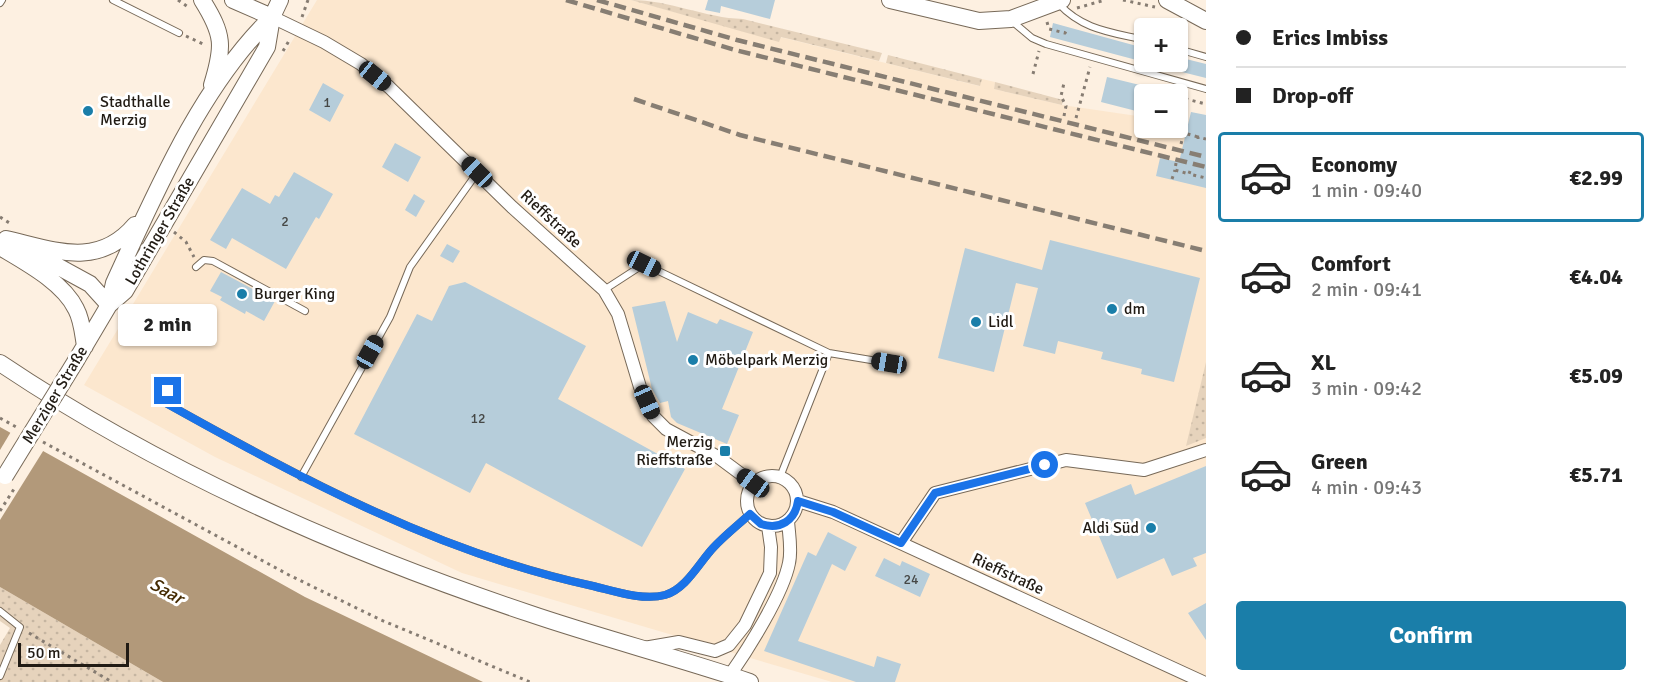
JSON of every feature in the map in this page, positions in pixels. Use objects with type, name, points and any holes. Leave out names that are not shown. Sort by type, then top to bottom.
[{"type":"main road","points":[[202,0],[221,36],[219,60],[208,100]]},
{"type":"main road","points":[[233,0],[272,17]]},
{"type":"main road","name":"Lothringer Straße","points":[[109,305],[125,291],[267,47],[272,17],[280,0]]},
{"type":"main road","points":[[890,0],[971,21],[1011,19],[1059,1]]},
{"type":"main road","points":[[1167,0],[1206,21]]},
{"type":"main road","name":"Lothringer Straße","points":[[109,305],[114,283],[170,162],[208,100],[251,37],[272,17]]},
{"type":"main road","points":[[2,240],[75,254],[96,252],[118,243],[146,213]]},
{"type":"main road","points":[[2,240],[90,284],[109,305]]},
{"type":"main road","points":[[2,240],[59,288],[78,311],[81,353]]},
{"type":"main road","name":"Merziger Straße","points":[[0,485],[109,305]]},
{"type":"main road","points":[[0,363],[186,473],[290,520],[447,584],[750,682]]},
{"type":"street","name":"Rieffstraße","points":[[272,17],[304,31],[361,64],[389,87],[604,290],[618,314],[640,387],[653,416],[666,429],[718,458],[753,483]]},
{"type":"street","points":[[901,543],[935,493],[1066,460],[1144,470],[1206,450]]},
{"type":"street","points":[[766,476],[780,477],[793,486],[798,501],[793,516],[788,521],[768,526],[761,524],[750,514],[747,498],[753,483],[766,476]]},
{"type":"street","name":"Rieffstraße","points":[[798,501],[833,512],[1203,682]]},
{"type":"street","points":[[730,675],[752,643],[785,576],[790,555],[788,521]]},
{"type":"street","points":[[642,648],[679,642],[715,651],[729,645],[745,625],[770,573],[768,526]]},
{"type":"lane","points":[[112,0],[179,33]]},
{"type":"lane","points":[[1059,1],[1072,19],[1134,37]]},
{"type":"lane","points":[[1011,19],[1032,38],[1046,44],[1206,89]]},
{"type":"lane","points":[[1188,52],[1206,57]]},
{"type":"lane","points":[[301,477],[390,317],[410,267],[477,172]]},
{"type":"lane","points":[[195,267],[204,260],[213,261],[305,310]]},
{"type":"lane","points":[[604,290],[644,264],[828,353],[889,363]]},
{"type":"lane","points":[[780,477],[828,353]]},
{"type":"lane","points":[[168,391],[164,402],[301,477],[372,512],[465,551],[531,571],[634,595],[664,595],[678,588],[714,547],[750,514]]},
{"type":"lane","points":[[0,611],[20,627],[0,676]]},
{"type":"path","points":[[308,0],[308,6]]},
{"type":"path","points":[[179,33],[202,44],[212,45]]},
{"type":"path","points":[[1064,38],[1065,33]]},
{"type":"path","points":[[1033,74],[1039,51]]},
{"type":"path","points":[[1076,118],[1090,67]]},
{"type":"path","points":[[1064,83],[1061,96],[1066,106],[1064,116]]},
{"type":"path","points":[[1188,100],[1206,104]]},
{"type":"path","points":[[1181,144],[1184,133],[1206,139]]},
{"type":"path","points":[[1172,179],[1176,163]]},
{"type":"path","points":[[1174,170],[1206,178]]},
{"type":"path","points":[[173,231],[193,251],[195,267]]},
{"type":"path","points":[[0,418],[21,429]]},
{"type":"path","points":[[41,441],[289,575],[381,620],[530,682]]},
{"type":"path","points":[[20,627],[112,682]]},
{"type":"shaded area","points":[[317,0],[631,0],[779,41],[780,37],[979,86],[982,79],[995,82],[994,89],[1062,105],[1134,116],[1134,138],[1188,138],[1188,124],[1206,127],[1206,682],[832,682],[462,573],[215,457],[84,385]]},
{"type":"shaded area","points":[[631,0],[660,3],[715,16],[743,19],[882,53],[879,61],[781,37],[779,42]]},
{"type":"shaded area","points":[[888,55],[982,79],[980,86],[886,63]]},
{"type":"shaded area","points":[[995,82],[1063,100],[1062,105],[994,89]]},
{"type":"shaded area","points":[[1206,362],[1206,438],[1186,446]]},
{"type":"shaded area","points":[[0,587],[163,682],[0,682],[0,645],[10,628],[0,621]]},
{"type":"water","name":"Saar","points":[[0,427],[305,597],[483,682],[163,682],[0,587]]},
{"type":"pier","points":[[12,430],[45,448],[0,520],[0,450]]},
{"type":"building","points":[[708,0],[775,0],[770,19],[721,6],[720,13],[705,10]]},
{"type":"building","points":[[1053,23],[1134,45],[1134,59],[1050,37]]},
{"type":"building","points":[[1188,60],[1206,64],[1206,78],[1182,72],[1188,72]]},
{"type":"building","points":[[1107,77],[1136,84],[1134,110],[1101,102]]},
{"type":"building","points":[[323,83],[344,95],[330,122],[309,110]]},
{"type":"building","points":[[1191,112],[1206,115],[1206,188],[1156,176],[1160,158],[1179,162],[1185,138],[1188,138]]},
{"type":"building","points":[[395,143],[421,157],[408,182],[382,167]]},
{"type":"building","points":[[294,172],[333,194],[319,219],[316,217],[286,269],[232,238],[226,249],[210,240],[242,188],[270,204],[275,195],[279,197]]},
{"type":"building","points":[[414,194],[425,201],[416,217],[405,210]]},
{"type":"building","name":"dm","points":[[1050,240],[1200,278],[1174,382],[1141,374],[1142,369],[1101,359],[1103,352],[1058,341],[1055,354],[1023,346],[1038,288],[1016,283],[994,372],[938,358],[965,248],[1042,270]]},
{"type":"building","points":[[447,244],[460,251],[453,263],[440,256]]},
{"type":"building","name":"Burger King","points":[[221,272],[275,301],[264,321],[246,311],[245,314],[220,300],[222,297],[210,291]]},
{"type":"building","points":[[465,282],[586,346],[558,399],[685,469],[642,547],[486,463],[470,493],[354,434],[417,314],[432,321],[449,286]]},
{"type":"building","name":"Möbelpark Merzig","points":[[665,301],[677,342],[688,312],[717,324],[720,319],[753,332],[722,409],[739,415],[727,444],[677,423],[671,417],[668,401],[660,403],[652,389],[632,307]]},
{"type":"building","name":"Aldi Süd","points":[[1206,466],[1206,553],[1193,558],[1197,566],[1172,576],[1164,558],[1117,579],[1085,503],[1131,484],[1135,495]]},
{"type":"building","points":[[828,532],[857,547],[845,571],[832,564],[798,641],[874,667],[877,656],[901,664],[895,682],[856,682],[764,651],[808,552],[816,556]]},
{"type":"building","points":[[884,558],[900,566],[902,561],[930,574],[920,597],[875,576]]},
{"type":"building","points":[[1206,603],[1206,640],[1188,613]]},
{"type":"railway","points":[[566,0],[735,50],[1206,167]]},
{"type":"railway","points":[[597,0],[737,40],[1206,157]]},
{"type":"railway","points":[[634,99],[740,135],[1206,251]]},
{"type":"place","name":"Stadthalle Merzig","points":[[88,111]]},
{"type":"place","name":"Burger King","points":[[242,294]]},
{"type":"place","name":"dm","points":[[1112,309]]},
{"type":"place","name":"Lidl","points":[[976,322]]},
{"type":"place","name":"Möbelpark Merzig","points":[[693,360]]},
{"type":"place","name":"Merzig Rieffstraße","points":[[725,451]]},
{"type":"place","name":"Aldi Süd","points":[[1151,528]]},
{"type":"route","points":[[168,391],[164,402],[301,477],[372,512],[465,551],[510,566],[634,595],[664,595],[678,588],[714,547],[750,514],[761,524],[782,525],[793,516],[798,501],[833,512],[901,543],[935,493],[982,479],[1045,465]]}]
